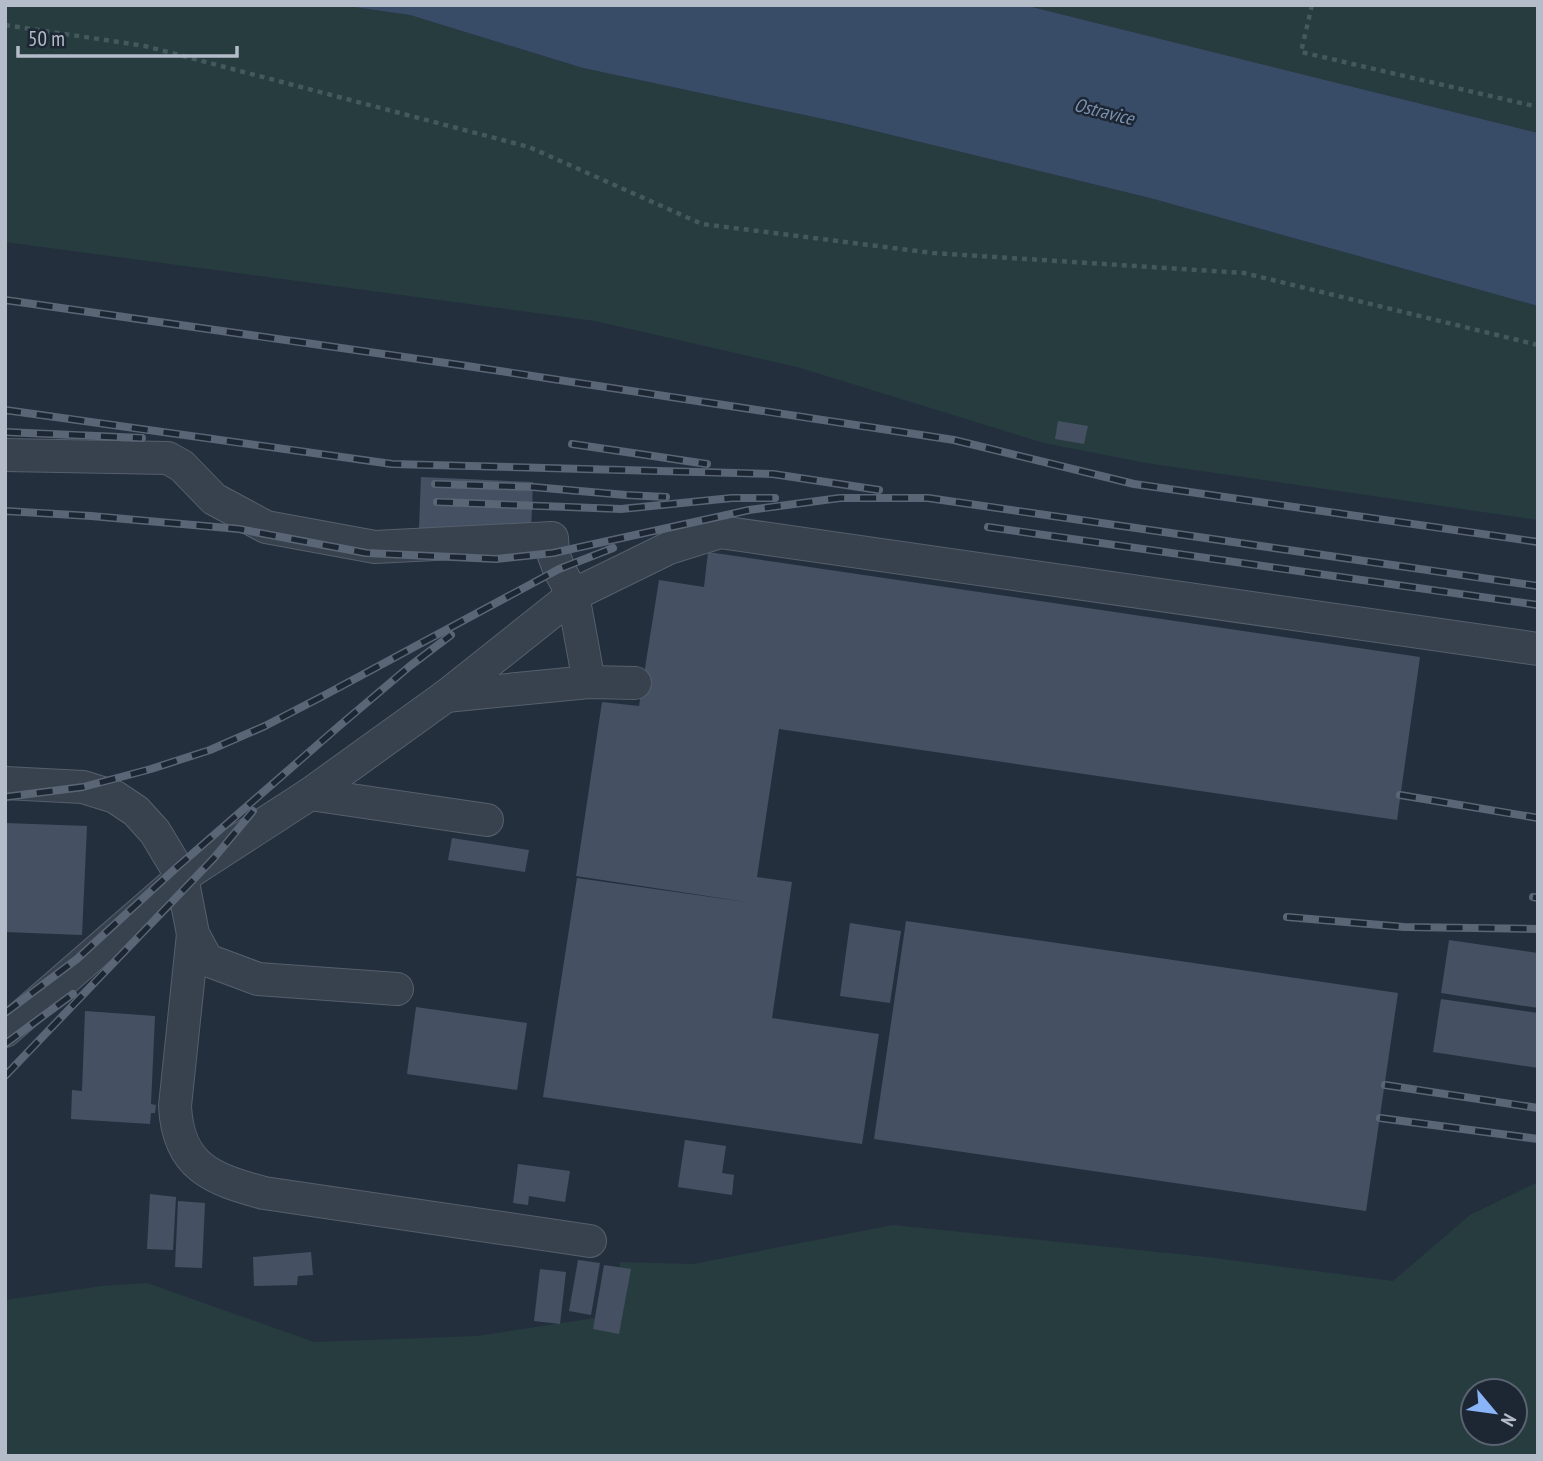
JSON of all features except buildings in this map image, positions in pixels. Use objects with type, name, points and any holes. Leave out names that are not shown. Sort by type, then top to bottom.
[{"type":"lane","points":[[5,455],[167,458],[182,466],[214,499],[266,527],[375,547],[552,538],[553,553],[573,595],[589,682]]},
{"type":"lane","points":[[5,1031],[182,877],[310,794],[446,696],[573,595],[668,548],[720,532],[1538,649]]},
{"type":"lane","points":[[446,696],[589,682],[635,683]]},
{"type":"lane","points":[[5,783],[83,787],[115,797],[136,811],[155,832],[182,877],[193,934],[175,1106],[176,1123],[180,1139],[188,1153],[211,1175],[228,1183],[264,1193],[590,1241]]},
{"type":"lane","points":[[310,794],[487,820]]},
{"type":"lane","points":[[193,934],[207,960],[258,979],[397,989]]},
{"type":"path","points":[[1311,5],[1301,52],[1538,107]]},
{"type":"path","points":[[5,25],[145,46],[529,147],[702,224],[933,253],[1244,273],[1538,345]]},
{"type":"green space","points":[[5,5],[340,5],[410,15],[583,68],[842,123],[1150,198],[1538,306],[1538,520],[1146,463],[1044,443],[797,367],[595,321],[5,242]]},
{"type":"green space","points":[[1024,5],[1538,5],[1538,133]]},
{"type":"green space","points":[[1538,1182],[1538,1456],[5,1456],[5,1300],[102,1286],[147,1283],[314,1342],[477,1336],[614,1315],[620,1262],[693,1264],[893,1225],[1207,1257],[1393,1281],[1470,1215]]},
{"type":"water","name":"Ostravice","points":[[340,5],[1024,5],[1538,133],[1538,306],[1150,198],[842,123],[583,68],[410,15]]},
{"type":"railway","points":[[5,300],[467,366],[954,440],[1134,484],[1538,542]]},
{"type":"railway","points":[[5,410],[392,464],[773,474],[879,490]]},
{"type":"railway","points":[[5,432],[142,438]]},
{"type":"railway","points":[[572,444],[707,464]]},
{"type":"railway","points":[[435,484],[533,487],[666,497]]},
{"type":"railway","points":[[437,502],[621,509],[732,498],[775,498]]},
{"type":"railway","points":[[5,511],[239,529],[366,553],[496,559],[553,553],[749,510],[840,498],[928,498],[1538,586]]},
{"type":"railway","points":[[988,527],[1538,605]]},
{"type":"railway","points":[[5,797],[83,787],[210,750],[323,696],[559,569],[613,548]]},
{"type":"railway","points":[[5,1013],[77,959],[176,868],[338,727],[451,635]]},
{"type":"railway","points":[[1400,795],[1538,818]]},
{"type":"railway","points":[[5,1076],[214,858],[253,811]]},
{"type":"railway","points":[[1533,897],[1538,898]]},
{"type":"railway","points":[[1287,917],[1404,927],[1538,929]]},
{"type":"railway","points":[[5,1044],[73,994]]},
{"type":"railway","points":[[1385,1085],[1538,1108]]},
{"type":"railway","points":[[1380,1118],[1538,1139]]}]
